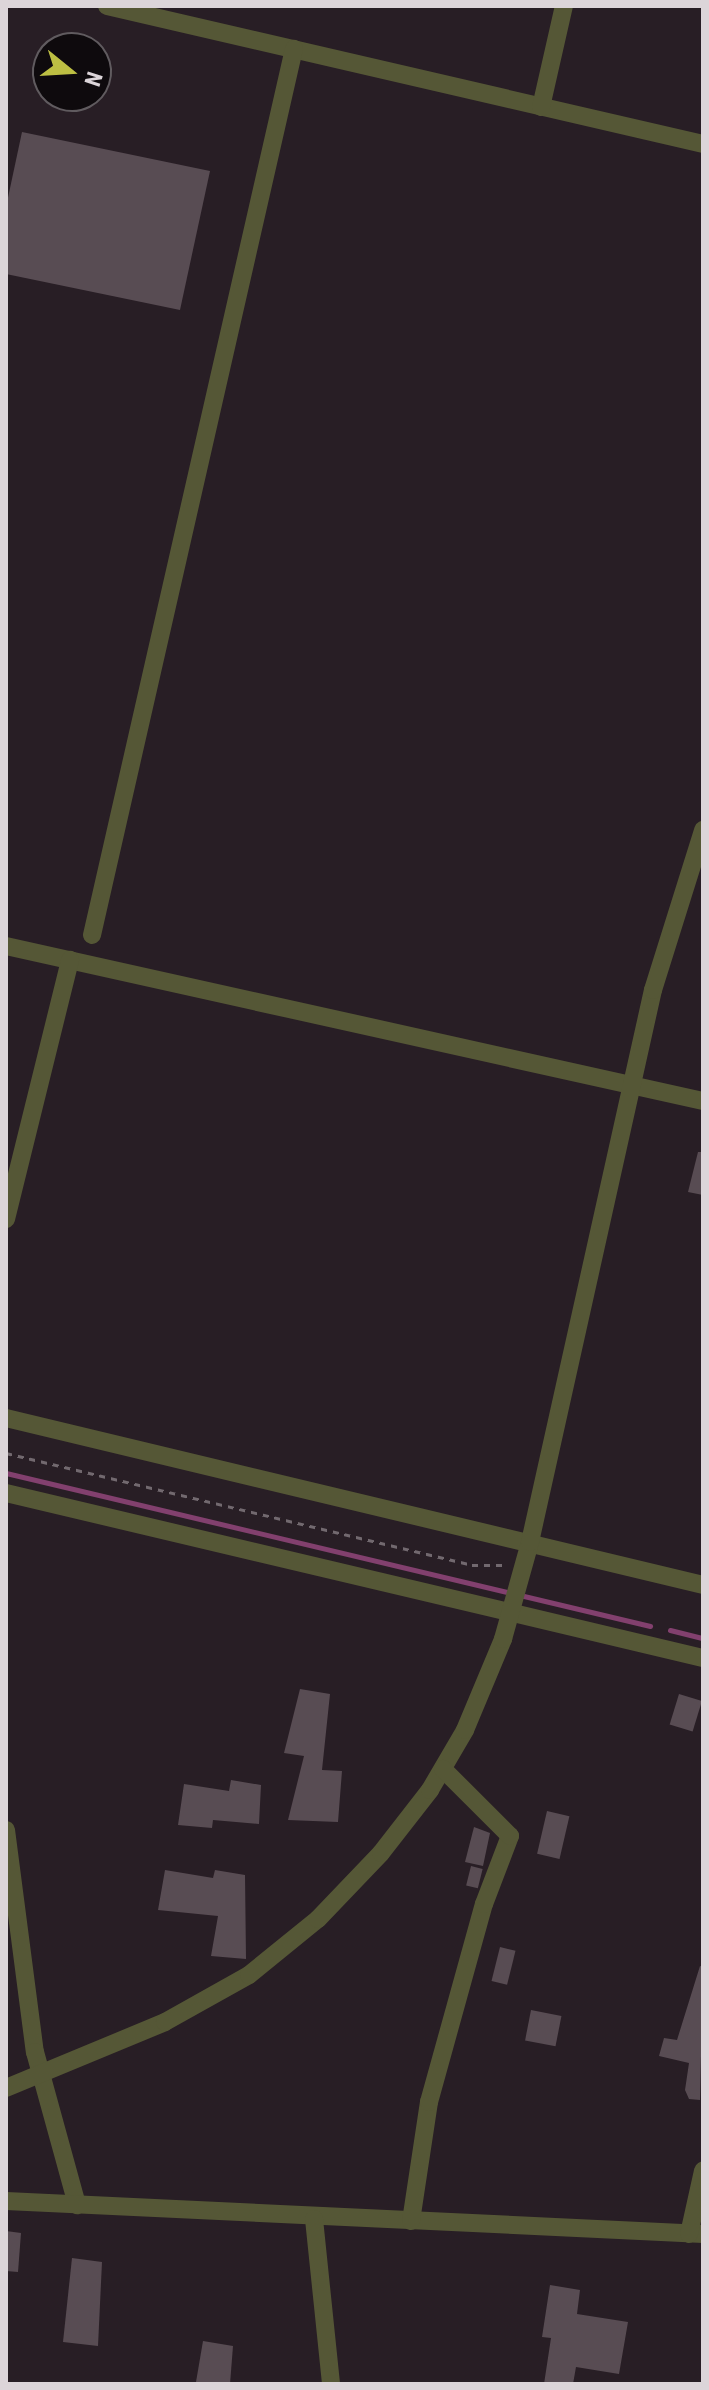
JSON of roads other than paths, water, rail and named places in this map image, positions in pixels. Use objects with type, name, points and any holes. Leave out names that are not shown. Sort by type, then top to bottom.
[{"type":"street","points":[[107,6],[703,144]]},
{"type":"street","points":[[541,107],[564,6]]},
{"type":"street","points":[[92,935],[294,49]]},
{"type":"street","points":[[6,2088],[165,2022],[249,1975],[318,1919],[381,1853],[443,1769],[484,1688],[512,1608],[530,1542],[653,990],[703,830]]},
{"type":"street","points":[[6,946],[703,1101]]},
{"type":"street","points":[[6,1219],[14,1152],[70,960]]},
{"type":"street","points":[[6,1418],[703,1585]]},
{"type":"street","points":[[6,1493],[512,1608],[703,1658]]},
{"type":"street","points":[[411,2221],[429,2102],[484,1904],[510,1836],[443,1769]]},
{"type":"street","points":[[7,1832],[41,2074],[77,2205]]},
{"type":"street","points":[[6,2201],[314,2219],[696,2234],[703,2171]]},
{"type":"street","points":[[314,2219],[331,2384]]},
{"type":"waterway","points":[[6,1473],[650,1626]]},
{"type":"waterway","points":[[670,1630],[703,1638]]}]
